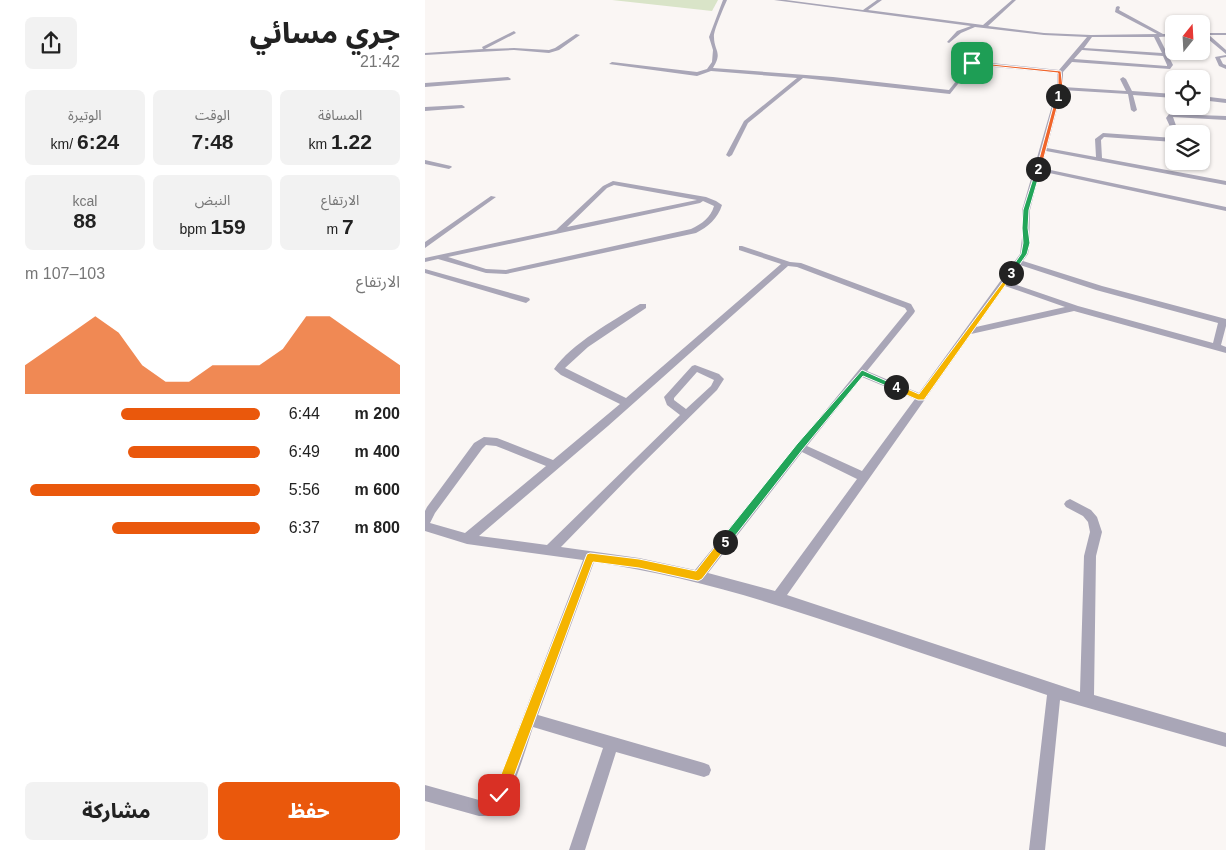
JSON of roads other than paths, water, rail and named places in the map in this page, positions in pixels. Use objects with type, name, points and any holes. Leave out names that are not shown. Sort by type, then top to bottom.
[{"type":"street","points":[[711,69],[717,51],[711,37],[725,0]]},
{"type":"street","points":[[776,0],[1044,34],[1091,36],[1165,35]]},
{"type":"street","points":[[864,10],[880,0]]},
{"type":"street","points":[[985,26],[1014,0]]},
{"type":"street","points":[[1082,49],[1165,55],[1159,35],[1117,11],[1118,7]]},
{"type":"street","points":[[949,42],[951,37],[976,25]]},
{"type":"street","points":[[481,50],[514,32]]},
{"type":"street","points":[[1210,34],[1226,34]]},
{"type":"street","points":[[425,54],[481,50],[528,49],[551,51],[577,35]]},
{"type":"street","points":[[778,598],[1019,262],[1027,243],[1025,228],[1026,210],[1060,88],[1060,72],[1082,49],[1091,36]]},
{"type":"street","points":[[1123,36],[1131,52]]},
{"type":"street","points":[[1210,40],[1226,54]]},
{"type":"street","points":[[1226,54],[1217,56],[1221,66],[1226,67]]},
{"type":"street","points":[[1071,60],[1168,68],[1170,65],[1168,60]]},
{"type":"street","points":[[612,64],[697,74],[711,69],[948,92],[952,90],[972,63],[1060,72]]},
{"type":"street","points":[[729,155],[746,122],[801,77]]},
{"type":"street","points":[[425,85],[508,79]]},
{"type":"street","points":[[1123,79],[1130,93],[1134,110]]},
{"type":"street","points":[[1060,88],[1165,95]]},
{"type":"street","points":[[1210,99],[1226,101]]},
{"type":"street","points":[[425,109],[463,107]]},
{"type":"street","points":[[1172,125],[1169,118],[1171,115],[1226,118]]},
{"type":"street","points":[[1099,159],[1098,139],[1103,135],[1165,139]]},
{"type":"street","points":[[1044,150],[1226,183]]},
{"type":"street","points":[[425,162],[449,167]]},
{"type":"street","points":[[1038,169],[1226,209]]},
{"type":"street","points":[[438,257],[493,272],[518,270],[698,229],[704,226],[718,208],[717,203],[706,199],[613,183],[605,187],[559,231]]},
{"type":"street","points":[[425,246],[493,197]]},
{"type":"street","points":[[425,260],[706,199]]},
{"type":"street","points":[[698,576],[800,447],[862,373],[909,313],[910,308],[902,303],[798,265],[788,264],[742,248]]},
{"type":"street","points":[[1019,262],[1099,288],[1225,322],[1216,347]]},
{"type":"street","points":[[467,539],[788,264]]},
{"type":"street","points":[[425,271],[526,300]]},
{"type":"street","points":[[1004,283],[1075,308],[1226,350]]},
{"type":"street","points":[[627,403],[559,369],[562,363],[575,353],[643,306]]},
{"type":"street","points":[[969,332],[1075,308]]},
{"type":"street","points":[[550,550],[686,415],[717,384],[719,379],[717,376],[695,368],[669,397],[670,402],[686,415]]},
{"type":"street","points":[[862,373],[921,398]]},
{"type":"street","points":[[425,522],[431,510],[478,446],[484,441],[497,442],[554,465]]},
{"type":"street","points":[[800,447],[864,477]]},
{"type":"street","points":[[1069,504],[1087,513],[1093,520],[1096,532],[1090,556],[1087,700]]},
{"type":"street","points":[[425,526],[467,539],[639,563],[698,576],[778,598],[1054,691],[1226,740]]},
{"type":"street","points":[[425,793],[477,808],[491,806],[507,779],[590,557]]},
{"type":"street","points":[[1037,850],[1054,691]]},
{"type":"street","points":[[529,719],[703,770]]},
{"type":"street","points":[[577,850],[612,743]]}]
